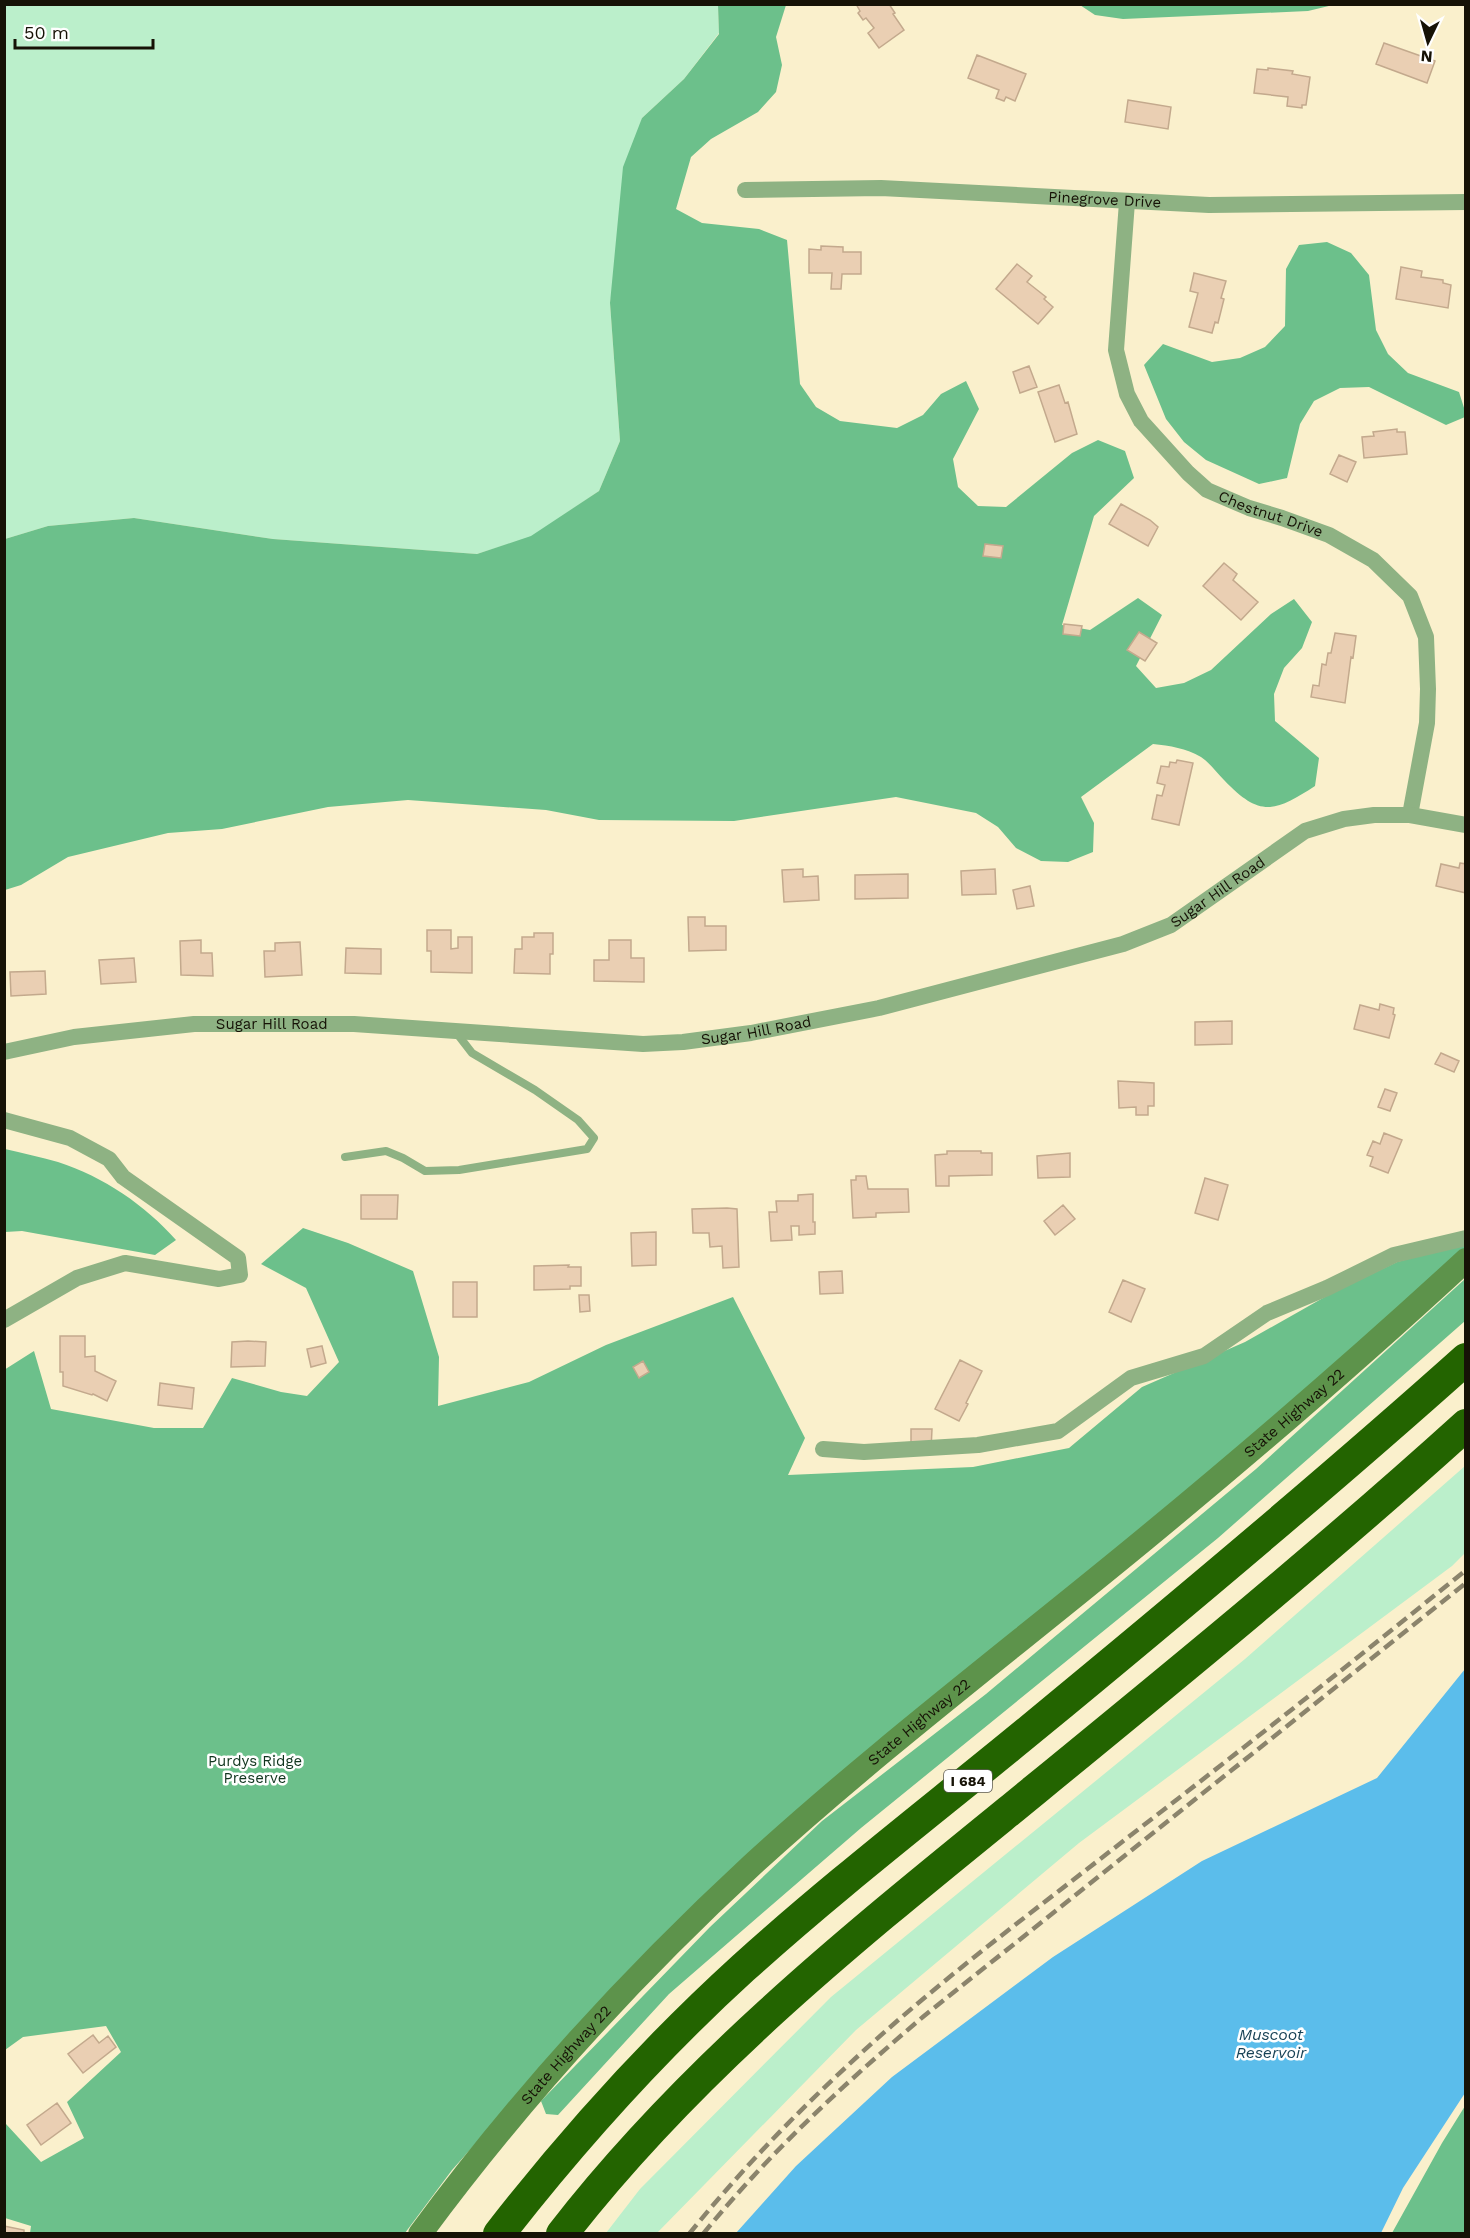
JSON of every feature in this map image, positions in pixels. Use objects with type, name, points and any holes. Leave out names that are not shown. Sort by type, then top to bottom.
[{"type":"highway","name":"I 684","points":[[499,2234],[534,2188],[608,2104],[669,2039],[743,1968],[820,1901],[1263,1538],[1466,1359]]},
{"type":"highway","points":[[562,2234],[682,2097],[776,2005],[852,1939],[1294,1577],[1466,1425]]},
{"type":"main road","name":"State Highway 22","points":[[420,2234],[488,2146],[561,2060],[623,1994],[750,1868],[888,1748],[1216,1479],[1466,1260]]},
{"type":"street","name":"Pinegrove Drive","points":[[746,190],[881,188],[1221,205],[1466,202]]},
{"type":"street","name":"Chestnut Drive","points":[[1127,202],[1116,350],[1127,394],[1141,421],[1188,474],[1207,490],[1249,508],[1329,535],[1373,560],[1410,596],[1426,637],[1428,688],[1427,723],[1410,816]]},
{"type":"street","name":"Sugar Hill Road","points":[[4,1052],[74,1037],[194,1024],[354,1024],[644,1044],[683,1042],[751,1033],[879,1008],[1123,944],[1171,925],[1305,831],[1344,819],[1374,814],[1410,816],[1466,825]]},
{"type":"street","points":[[4,1120],[70,1138],[110,1159],[123,1177],[238,1258],[240,1275],[219,1279],[125,1263],[77,1278],[4,1320]]},
{"type":"street","points":[[823,1449],[864,1452],[978,1445],[1058,1431],[1131,1378],[1204,1356],[1267,1313],[1327,1288],[1394,1255],[1466,1238]]},
{"type":"lane","points":[[345,1156],[386,1151],[424,1171],[459,1170],[587,1149],[594,1138],[578,1120],[535,1090],[472,1053],[454,1031]]},
{"type":"green space","points":[[5,5],[718,5],[719,33],[684,79],[642,118],[610,303],[620,441],[599,491],[531,537],[477,554],[273,539],[134,518],[48,526],[5,539]]},
{"type":"green space","points":[[718,5],[786,5],[776,37],[782,65],[776,92],[758,112],[711,139],[691,157],[676,209],[702,223],[759,229],[787,240],[800,384],[816,407],[840,421],[897,428],[923,415],[941,394],[966,381],[979,409],[953,459],[958,487],[978,506],[1006,507],[1072,453],[1098,440],[1125,451],[1134,478],[1094,516],[1062,625],[1090,630],[1138,598],[1162,615],[1136,666],[1156,688],[1184,683],[1211,670],[1271,614],[1294,599],[1312,622],[1302,648],[1284,668],[1274,694],[1275,721],[1319,758],[1315,786],[1278,806],[1258,805],[1248,801],[1237,792],[1201,757],[1184,749],[1153,744],[1081,797],[1094,823],[1093,852],[1068,862],[1041,861],[1016,848],[998,827],[976,813],[896,797],[734,821],[599,820],[546,810],[408,800],[328,807],[222,829],[168,833],[68,857],[21,885],[5,890],[5,539],[48,526],[134,518],[273,539],[477,554],[531,536],[599,491],[620,441],[610,303],[623,167],[642,118],[684,79],[719,34]]},
{"type":"green space","points":[[1080,5],[1333,5],[1308,11],[1123,19],[1095,15]]},
{"type":"green space","points":[[1327,242],[1351,253],[1369,275],[1376,330],[1388,354],[1408,373],[1459,392],[1465,417],[1446,425],[1369,387],[1340,388],[1314,401],[1300,424],[1287,478],[1259,484],[1206,460],[1184,442],[1166,419],[1144,365],[1163,344],[1212,362],[1240,358],[1265,347],[1285,326],[1286,269],[1299,245]]},
{"type":"green space","points":[[5,1149],[58,1162],[107,1184],[151,1215],[176,1240],[155,1255],[22,1231],[5,1232]]},
{"type":"green space","name":"Purdys Ridge Preserve","points":[[303,1228],[348,1243],[413,1271],[439,1357],[438,1406],[529,1382],[606,1345],[733,1297],[805,1438],[788,1475],[973,1467],[1069,1448],[1142,1387],[1245,1342],[1330,1294],[1397,1262],[1465,1244],[1465,1248],[1311,1388],[1126,1542],[539,2072],[452,2170],[405,2233],[30,2233],[31,2226],[5,2218],[5,2125],[41,2162],[84,2138],[67,2102],[121,2052],[106,2026],[23,2037],[5,2050],[4,1370],[34,1351],[51,1409],[154,1428],[203,1428],[232,1378],[281,1392],[307,1396],[339,1362],[306,1288],[261,1264]]},
{"type":"green space","points":[[1465,1279],[1465,1321],[1218,1538],[861,1828],[669,1994],[558,2115],[546,2114],[541,2101],[710,1927],[822,1821],[986,1694],[1256,1469]]},
{"type":"green space","points":[[1465,1466],[1465,1553],[1452,1566],[1079,1843],[856,2030],[657,2233],[606,2233],[640,2189],[831,1997],[1245,1659]]},
{"type":"green space","points":[[1465,2106],[1465,2233],[1392,2233],[1442,2143]]},
{"type":"water","name":"Muscoot Reservoir","points":[[1465,1669],[1465,2093],[1403,2188],[1381,2233],[736,2233],[796,2166],[892,2077],[1053,1957],[1202,1861],[1377,1778]]},
{"type":"building","points":[[856,4],[889,4],[904,30],[879,48],[868,33],[874,28],[866,18],[863,20]]},
{"type":"building","points":[[1384,43],[1435,61],[1427,83],[1376,64]]},
{"type":"building","points":[[977,55],[1026,74],[1015,101],[1006,97],[1004,101],[996,98],[999,90],[968,78]]},
{"type":"building","points":[[1268,68],[1293,71],[1292,74],[1310,77],[1306,105],[1302,105],[1302,108],[1287,106],[1288,97],[1254,93],[1257,69],[1268,70]]},
{"type":"building","points":[[1128,100],[1171,107],[1168,129],[1125,122]]},
{"type":"building","points":[[821,246],[843,247],[843,252],[861,252],[861,274],[842,274],[841,289],[831,289],[832,273],[809,273],[809,249],[821,250]]},
{"type":"building","points":[[1017,264],[1032,276],[1027,282],[1046,297],[1044,299],[1053,307],[1038,324],[996,289]]},
{"type":"building","points":[[1401,267],[1422,271],[1421,277],[1443,280],[1443,283],[1451,285],[1448,308],[1396,299]]},
{"type":"building","points":[[1194,273],[1226,281],[1218,323],[1215,322],[1212,333],[1189,327],[1198,293],[1190,291]]},
{"type":"building","points":[[1029,366],[1037,387],[1020,393],[1013,372]]},
{"type":"building","points":[[1059,385],[1065,403],[1068,402],[1077,434],[1055,442],[1038,392]]},
{"type":"building","points":[[1397,429],[1397,432],[1405,432],[1407,454],[1364,458],[1362,437],[1374,436],[1373,432]]},
{"type":"building","points":[[1339,455],[1356,462],[1347,482],[1330,474]]},
{"type":"building","points":[[1121,504],[1158,527],[1148,546],[1109,524]]},
{"type":"building","points":[[985,544],[1003,546],[1001,558],[983,556]]},
{"type":"building","points":[[1224,563],[1237,574],[1233,580],[1258,602],[1241,620],[1203,586]]},
{"type":"building","points":[[1064,624],[1082,626],[1080,636],[1063,634]]},
{"type":"building","points":[[1139,632],[1157,643],[1145,661],[1127,650]]},
{"type":"building","points":[[1335,633],[1356,636],[1345,703],[1311,697],[1313,685],[1319,686],[1322,664],[1326,665]]},
{"type":"building","points":[[1177,760],[1193,763],[1179,825],[1152,819],[1157,795],[1162,796],[1165,785],[1157,783],[1161,766],[1169,767],[1170,762],[1176,763]]},
{"type":"building","points":[[1460,863],[1466,864],[1466,893],[1436,886],[1441,864],[1459,868]]},
{"type":"building","points":[[803,869],[803,877],[818,876],[819,900],[784,902],[782,870]]},
{"type":"building","points":[[995,869],[996,894],[962,895],[961,871]]},
{"type":"building","points":[[908,874],[908,898],[855,899],[855,875]]},
{"type":"building","points":[[1030,886],[1034,906],[1017,909],[1013,890]]},
{"type":"building","points":[[688,917],[705,917],[705,926],[726,926],[726,950],[689,951]]},
{"type":"building","points":[[427,930],[451,930],[451,949],[458,948],[458,937],[472,937],[472,973],[431,972],[431,951],[427,951]]},
{"type":"building","points":[[534,933],[553,933],[550,974],[514,973],[515,949],[522,949],[522,937],[534,937]]},
{"type":"building","points":[[201,940],[201,953],[212,953],[213,976],[181,975],[180,941]]},
{"type":"building","points":[[609,940],[631,940],[631,958],[644,958],[644,982],[594,981],[594,960],[609,960]]},
{"type":"building","points":[[300,942],[302,975],[265,977],[264,951],[275,951],[275,943]]},
{"type":"building","points":[[346,948],[381,949],[381,974],[345,973]]},
{"type":"building","points":[[134,958],[136,982],[101,984],[99,960]]},
{"type":"building","points":[[45,971],[46,994],[11,996],[10,972]]},
{"type":"building","points":[[1380,1004],[1394,1008],[1393,1014],[1395,1015],[1389,1038],[1354,1029],[1360,1005],[1379,1010]]},
{"type":"building","points":[[1232,1021],[1232,1044],[1195,1045],[1195,1022]]},
{"type":"building","points":[[1441,1053],[1459,1061],[1454,1072],[1435,1064]]},
{"type":"building","points":[[1118,1081],[1154,1083],[1154,1106],[1148,1106],[1148,1115],[1136,1115],[1136,1107],[1119,1108]]},
{"type":"building","points":[[1385,1089],[1397,1093],[1390,1111],[1378,1107]]},
{"type":"building","points":[[1384,1133],[1402,1140],[1388,1173],[1370,1166],[1373,1157],[1367,1155],[1373,1141],[1380,1144]]},
{"type":"building","points":[[947,1151],[992,1153],[992,1175],[949,1176],[949,1186],[936,1186],[935,1155],[947,1154]]},
{"type":"building","points":[[1070,1153],[1070,1177],[1038,1178],[1037,1156]]},
{"type":"building","points":[[856,1176],[866,1176],[868,1189],[908,1189],[909,1212],[876,1213],[876,1217],[853,1218],[851,1180],[856,1180]]},
{"type":"building","points":[[1205,1178],[1228,1185],[1218,1220],[1195,1213]]},
{"type":"building","points":[[813,1194],[815,1234],[799,1235],[799,1226],[791,1226],[792,1240],[771,1241],[769,1212],[777,1212],[776,1201],[798,1201],[798,1195]]},
{"type":"building","points":[[361,1195],[398,1195],[397,1219],[361,1219]]},
{"type":"building","points":[[1063,1205],[1075,1219],[1055,1235],[1044,1221]]},
{"type":"building","points":[[692,1209],[737,1209],[739,1267],[723,1268],[722,1246],[710,1247],[709,1233],[693,1233]]},
{"type":"building","points":[[656,1232],[656,1265],[632,1266],[631,1233]]},
{"type":"building","points":[[569,1265],[568,1267],[581,1267],[581,1286],[570,1286],[570,1289],[534,1290],[534,1266]]},
{"type":"building","points":[[842,1271],[843,1293],[820,1294],[819,1272]]},
{"type":"building","points":[[1123,1280],[1145,1289],[1131,1322],[1109,1312]]},
{"type":"building","points":[[453,1282],[477,1282],[477,1317],[453,1317]]},
{"type":"building","points":[[579,1295],[589,1295],[590,1311],[580,1312]]},
{"type":"building","points":[[60,1336],[85,1336],[85,1357],[95,1356],[95,1371],[116,1381],[107,1401],[93,1394],[63,1386],[63,1372],[60,1372]]},
{"type":"building","points":[[232,1342],[266,1342],[265,1366],[231,1367]]},
{"type":"building","points":[[322,1346],[326,1363],[311,1367],[307,1349]]},
{"type":"building","points":[[960,1360],[982,1371],[959,1421],[935,1409]]},
{"type":"building","points":[[643,1361],[649,1372],[639,1378],[633,1367]]},
{"type":"building","points":[[160,1383],[194,1388],[192,1409],[158,1405]]},
{"type":"building","points":[[911,1429],[932,1429],[931,1450],[911,1450]]},
{"type":"building","points":[[93,2035],[99,2043],[108,2036],[116,2047],[83,2073],[68,2054]]},
{"type":"building","points":[[57,2103],[71,2123],[41,2145],[27,2125]]},
{"type":"building","points":[[4,2226],[24,2230],[24,2234],[4,2234]]},
{"type":"railway","points":[[689,2234],[783,2128],[913,2007],[1466,1570]]},
{"type":"railway","points":[[703,2234],[781,2147],[865,2067],[924,2016],[1466,1583]]}]
